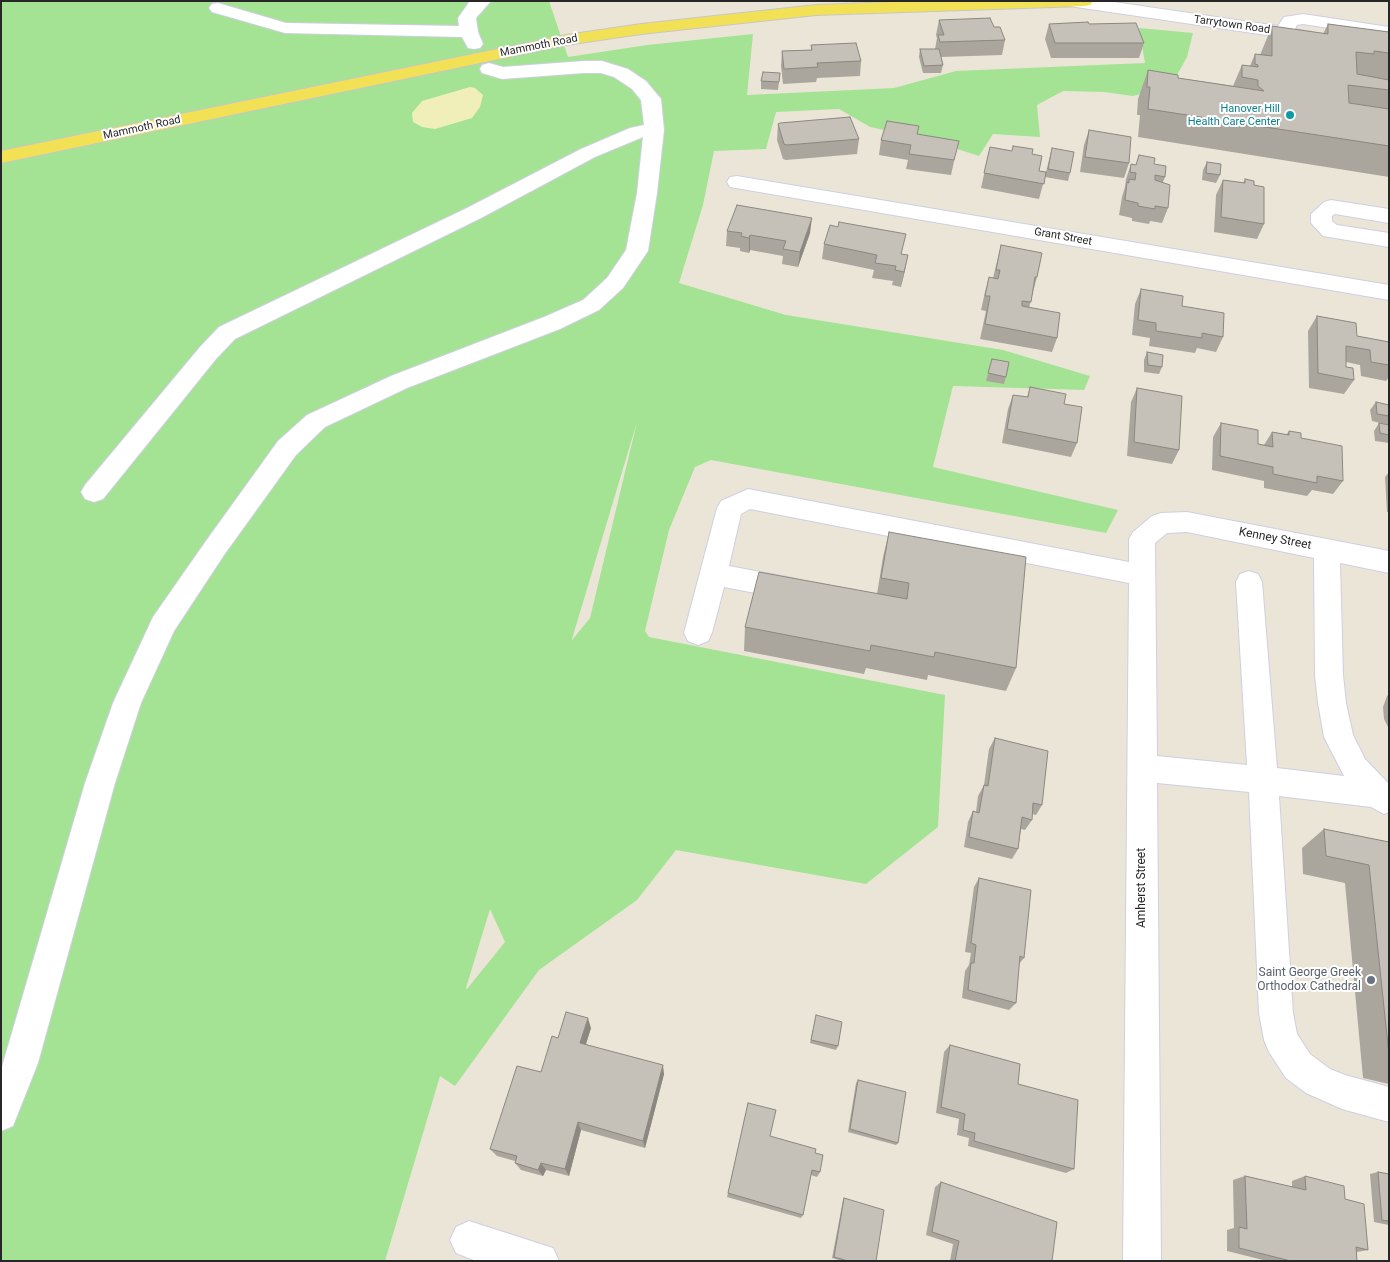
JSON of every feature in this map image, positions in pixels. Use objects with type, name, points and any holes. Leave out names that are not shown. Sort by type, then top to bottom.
[{"type":"main road","name":"Mammoth Road","points":[[1,157],[566,40],[677,25],[816,10],[1036,1],[1084,1]]},
{"type":"street","points":[[218,8],[285,28],[471,38],[467,18],[474,6],[482,1]]},
{"type":"street","name":"Tarrytown Road","points":[[1076,2],[1389,48]]},
{"type":"street","points":[[1284,32],[1290,21],[1303,18],[1389,32]]},
{"type":"street","points":[[1,1114],[21,1063],[100,783],[126,703],[163,625],[215,548],[287,448],[316,421],[399,382],[552,323],[591,305],[615,283],[637,251],[647,193],[654,130],[651,99],[639,85],[621,73],[602,67],[502,72],[489,69]]},
{"type":"street","points":[[94,492],[208,353],[227,333],[474,213],[588,153],[637,132],[654,130]]},
{"type":"street","name":"Grant Street","points":[[736,182],[1389,293]]},
{"type":"street","points":[[1389,216],[1331,208],[1321,214],[1322,224],[1331,231],[1389,240]]},
{"type":"street","points":[[698,633],[730,508],[748,499],[1142,575]]},
{"type":"street","name":"Kenney Street","points":[[1161,522],[1187,522],[1389,562]]},
{"type":"street","name":"Amherst Street","points":[[1142,1261],[1142,539],[1161,522]]},
{"type":"street","points":[[1327,550],[1329,675],[1339,737],[1355,768],[1383,799]]},
{"type":"street","points":[[714,574],[811,593]]},
{"type":"street","points":[[1249,582],[1264,780],[1276,1013],[1281,1040],[1298,1066],[1318,1081],[1342,1092],[1389,1105]]},
{"type":"street","points":[[1142,768],[1264,780],[1383,799]]},
{"type":"street","points":[[470,1240],[540,1261]]},
{"type":"green space","points":[[1,1],[549,1],[568,57],[647,45],[753,34],[747,95],[894,88],[956,71],[1145,63],[1139,28],[1193,33],[1187,57],[1171,86],[1133,96],[1104,92],[1063,91],[1037,105],[1040,137],[993,134],[979,156],[926,139],[870,127],[839,109],[776,112],[766,149],[714,151],[703,205],[679,283],[786,315],[1003,350],[1090,376],[1084,390],[953,386],[933,467],[1118,510],[1106,533],[711,460],[695,467],[669,530],[645,631],[649,637],[945,695],[938,827],[866,884],[676,850],[637,900],[539,970],[455,1086],[440,1076],[385,1261],[1,1261]],"holes":[[[637,422],[590,618],[572,640],[572,639]],[[490,909],[505,942],[467,989],[466,988]]]},
{"type":"sand","points":[[470,87],[475,88],[483,95],[480,107],[472,118],[435,129],[422,127],[413,122],[412,113],[422,101]]},
{"type":"building","points":[[990,18],[994,27],[1000,27],[1005,40],[940,42],[938,35],[944,35],[939,20]]},
{"type":"building","points":[[1088,22],[1089,24],[1136,23],[1144,43],[1055,43],[1049,24]]},
{"type":"building","points":[[1328,24],[1389,32],[1389,53],[1374,51],[1374,54],[1356,52],[1357,74],[1389,80],[1389,90],[1348,85],[1349,103],[1389,109],[1389,146],[1148,109],[1150,87],[1147,87],[1148,70],[1178,75],[1178,78],[1264,91],[1258,86],[1258,80],[1242,77],[1242,65],[1258,67],[1255,64],[1255,54],[1272,56],[1272,26],[1328,34]]},
{"type":"building","points":[[856,43],[861,61],[817,63],[818,67],[784,69],[782,51],[812,50],[811,45]]},
{"type":"building","points":[[920,49],[939,49],[943,65],[924,66]]},
{"type":"building","points":[[763,72],[780,73],[779,82],[761,81]]},
{"type":"building","points":[[850,117],[859,139],[787,145],[784,144],[778,124],[780,123]]},
{"type":"building","points":[[887,121],[919,126],[917,134],[959,141],[954,160],[909,154],[911,145],[881,140]]},
{"type":"building","points":[[1089,130],[1131,137],[1129,163],[1085,157]]},
{"type":"building","points":[[1013,146],[1033,149],[1032,154],[1042,156],[1039,171],[1046,172],[1044,184],[984,173],[990,147],[1012,151]]},
{"type":"building","points":[[1052,148],[1074,152],[1070,173],[1048,169]]},
{"type":"building","points":[[1139,155],[1155,158],[1154,164],[1166,166],[1165,177],[1155,175],[1155,180],[1170,185],[1168,208],[1155,206],[1155,209],[1138,206],[1138,203],[1125,200],[1127,182],[1129,183],[1129,179],[1135,180],[1136,173],[1130,172],[1131,164],[1136,165]]},
{"type":"building","points":[[1207,162],[1221,164],[1220,175],[1206,173]]},
{"type":"building","points":[[1245,179],[1254,181],[1254,185],[1264,187],[1264,224],[1221,217],[1223,180],[1245,183]]},
{"type":"building","points":[[737,205],[812,218],[800,252],[783,249],[786,241],[750,235],[749,238],[741,236],[742,233],[727,231]]},
{"type":"building","points":[[839,222],[906,234],[901,254],[908,255],[904,272],[895,270],[896,266],[875,263],[877,255],[824,244],[830,225],[838,227]]},
{"type":"building","points":[[1001,245],[1042,253],[1037,277],[1035,277],[1031,302],[1022,301],[1022,306],[1060,313],[1057,338],[985,324],[990,296],[985,296],[989,277],[998,279],[1000,270],[996,270]]},
{"type":"building","points":[[1141,289],[1183,296],[1182,306],[1224,313],[1223,337],[1202,333],[1202,338],[1156,331],[1156,323],[1138,320]]},
{"type":"building","points":[[1317,316],[1356,323],[1357,336],[1389,342],[1389,365],[1371,362],[1370,350],[1346,346],[1346,367],[1353,368],[1354,380],[1318,373]]},
{"type":"building","points":[[1147,352],[1163,355],[1162,367],[1148,365]]},
{"type":"building","points":[[992,359],[1009,362],[1006,377],[988,373]]},
{"type":"building","points":[[1030,387],[1066,394],[1064,404],[1082,407],[1077,443],[1007,429],[1013,395],[1028,397]]},
{"type":"building","points":[[1137,388],[1182,396],[1179,450],[1134,442]]},
{"type":"building","points":[[1376,402],[1389,405],[1389,416],[1377,414]]},
{"type":"building","points":[[1221,423],[1258,430],[1258,444],[1273,447],[1272,432],[1289,435],[1289,431],[1301,433],[1301,438],[1342,446],[1343,481],[1317,476],[1317,483],[1273,474],[1273,467],[1220,456]]},
{"type":"building","points":[[1379,423],[1389,425],[1389,435],[1380,433]]},
{"type":"building","points":[[889,532],[1026,557],[1016,668],[935,652],[934,657],[871,645],[870,651],[745,627],[759,572],[907,599],[909,583],[881,578]]},
{"type":"building","points":[[995,738],[1048,751],[1042,805],[1033,803],[1032,820],[1022,817],[1018,849],[969,837],[973,811],[979,813],[984,785],[988,786]]},
{"type":"building","points":[[1324,829],[1389,842],[1389,1055],[1369,865],[1326,856]]},
{"type":"building","points":[[979,878],[1031,890],[1024,958],[1020,956],[1016,1003],[968,990],[971,963],[974,963],[976,945],[971,943]]},
{"type":"building","points":[[566,1012],[588,1018],[580,1043],[663,1065],[643,1141],[578,1122],[565,1169],[541,1163],[538,1170],[515,1163],[517,1156],[490,1149],[517,1066],[541,1072],[552,1036],[558,1038]]},
{"type":"building","points":[[816,1015],[842,1022],[838,1046],[811,1040]]},
{"type":"building","points":[[950,1045],[1020,1064],[1018,1084],[1078,1100],[1074,1169],[974,1141],[975,1133],[963,1130],[965,1114],[941,1107]]},
{"type":"building","points":[[858,1080],[906,1092],[898,1143],[850,1129]]},
{"type":"building","points":[[748,1103],[776,1110],[770,1136],[816,1149],[815,1153],[823,1155],[820,1172],[812,1170],[803,1215],[728,1193]]},
{"type":"building","points":[[1378,1172],[1389,1174],[1389,1221],[1382,1220]]},
{"type":"building","points":[[1245,1176],[1306,1190],[1305,1176],[1344,1186],[1345,1199],[1364,1204],[1368,1250],[1356,1247],[1357,1261],[1291,1261],[1239,1248],[1239,1227],[1247,1229]]},
{"type":"building","points":[[941,1182],[1057,1222],[1052,1261],[955,1261],[959,1241],[932,1232]]},
{"type":"building","points":[[844,1198],[884,1210],[876,1261],[848,1261],[834,1257]]},
{"type":"place","name":"Hanover Hill Health Care Center","points":[[1290,115]]},
{"type":"place","name":"Saint George Greek Orthodox Cathedral","points":[[1371,980]]}]
